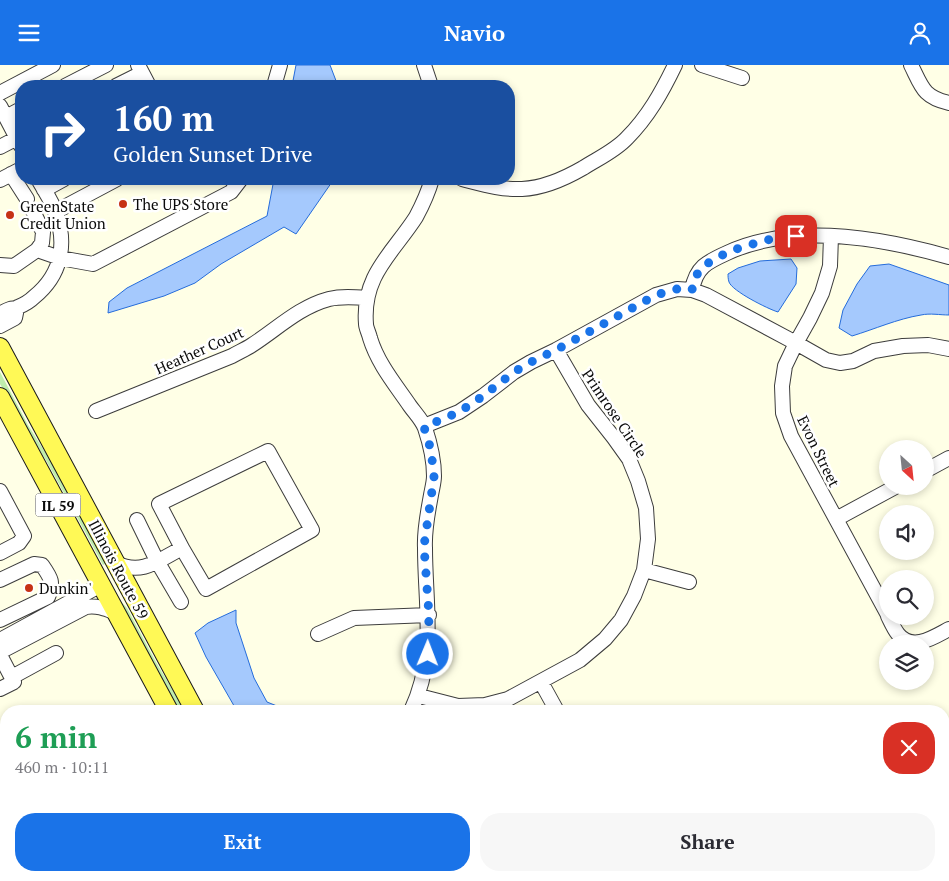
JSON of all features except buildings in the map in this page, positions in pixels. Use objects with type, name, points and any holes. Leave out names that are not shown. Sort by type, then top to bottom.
[{"type":"main road","name":"Illinois Route 59","points":[[0,347],[192,705]]},
{"type":"main road","name":"Illinois Route 59","points":[[0,397],[166,705]]},
{"type":"main road","points":[[101,585],[126,583]]},
{"type":"street","points":[[25,80],[53,65]]},
{"type":"street","points":[[77,80],[106,65]]},
{"type":"street","points":[[276,80],[280,65]]},
{"type":"street","points":[[424,65],[430,80]]},
{"type":"street","points":[[486,185],[498,188],[522,189],[542,186],[568,176],[604,155],[626,139],[646,116],[662,91],[675,65]]},
{"type":"street","points":[[702,65],[742,78]]},
{"type":"street","points":[[910,65],[928,95],[939,101],[949,103]]},
{"type":"street","points":[[124,80],[140,69]]},
{"type":"street","points":[[0,93],[15,85]]},
{"type":"street","points":[[15,113],[4,120],[15,134]]},
{"type":"street","points":[[0,147],[15,142]]},
{"type":"street","points":[[0,265],[14,265],[37,250],[42,243],[43,233],[30,205],[18,185]]},
{"type":"street","points":[[0,314],[9,309],[17,308],[34,297],[46,286],[60,258],[61,231],[55,212],[42,185]]},
{"type":"street","points":[[55,212],[106,185]]},
{"type":"street","points":[[37,250],[60,258],[93,264],[231,192],[237,185]]},
{"type":"street","points":[[415,705],[425,673],[428,654],[429,615],[424,546],[434,477],[431,450],[424,427],[384,370],[373,348],[366,325],[367,297],[374,276],[415,218],[427,197],[430,185]]},
{"type":"street","points":[[692,290],[694,280],[700,269],[714,259],[733,250],[766,240],[796,236],[831,236],[864,239],[892,243],[949,257]]},
{"type":"street","name":"Evon Street","points":[[831,236],[830,266],[822,293],[785,366],[782,386],[783,413],[791,436],[879,598]]},
{"type":"street","points":[[424,427],[459,412],[531,362],[656,295],[677,289],[692,290],[706,295],[826,360],[840,363],[853,361],[874,351],[903,346],[928,345],[949,349]]},
{"type":"street","name":"Heather Court","points":[[96,411],[232,356],[312,305],[329,299],[367,297]]},
{"type":"street","points":[[0,327],[15,318],[17,308]]},
{"type":"street","name":"Primrose Circle","points":[[485,705],[508,699],[541,682],[580,660],[605,639],[621,620],[634,597],[644,570],[648,539],[646,509],[638,481],[629,459],[588,405],[556,350]]},
{"type":"street","points":[[268,451],[312,530],[206,589],[182,548],[158,504],[268,451]]},
{"type":"street","points":[[934,466],[949,458]]},
{"type":"street","points":[[0,491],[24,536],[19,543],[0,553]]},
{"type":"street","points":[[836,519],[880,495]]},
{"type":"street","points":[[137,520],[151,564],[182,602]]},
{"type":"street","points":[[116,563],[124,568],[132,569],[151,564],[182,548]]},
{"type":"street","points":[[0,580],[34,564],[42,565],[50,577],[52,587],[48,597],[0,620]]},
{"type":"street","points":[[126,583],[140,575],[151,564]]},
{"type":"street","points":[[644,570],[689,582]]},
{"type":"street","points":[[0,640],[101,585]]},
{"type":"street","points":[[0,689],[14,682],[0,653],[86,607],[99,606],[116,613]]},
{"type":"street","points":[[318,634],[354,618],[429,615]]},
{"type":"street","points":[[934,637],[949,629]]},
{"type":"street","points":[[12,677],[56,653]]},
{"type":"street","points":[[541,682],[554,705]]},
{"type":"street","name":"Primrose Circle","points":[[419,695],[454,705]]},
{"type":"green space","points":[[0,372],[28,425],[75,500],[104,558],[105,564],[103,565],[47,462],[0,384]]},
{"type":"green space","points":[[118,598],[127,608],[181,705],[173,705]]},
{"type":"water","points":[[296,65],[330,65],[336,80],[293,80]]},
{"type":"water","points":[[273,185],[330,185],[296,234],[284,227],[221,264],[195,283],[164,296],[108,313],[109,302],[127,288],[267,216]]},
{"type":"water","points":[[791,259],[797,268],[796,284],[778,312],[743,295],[729,282],[728,274],[738,268],[760,261]]},
{"type":"water","points":[[889,264],[949,285],[949,315],[928,314],[912,317],[852,336],[839,328],[843,310],[857,284],[870,266]]},
{"type":"water","points":[[236,610],[236,623],[254,678],[267,702],[274,705],[234,705],[206,657],[195,633],[208,623]]},
{"type":"place","name":"The UPS Store","points":[[123,204]]},
{"type":"place","name":"GreenState Credit Union","points":[[10,215]]},
{"type":"place","name":"Dunkin'","points":[[29,588]]},
{"type":"route","points":[[428,654],[429,615],[424,546],[434,477],[431,450],[424,427],[459,412],[514,372],[656,295],[677,289],[692,290],[694,280],[700,269],[714,259],[733,250],[766,240],[796,236]]}]
